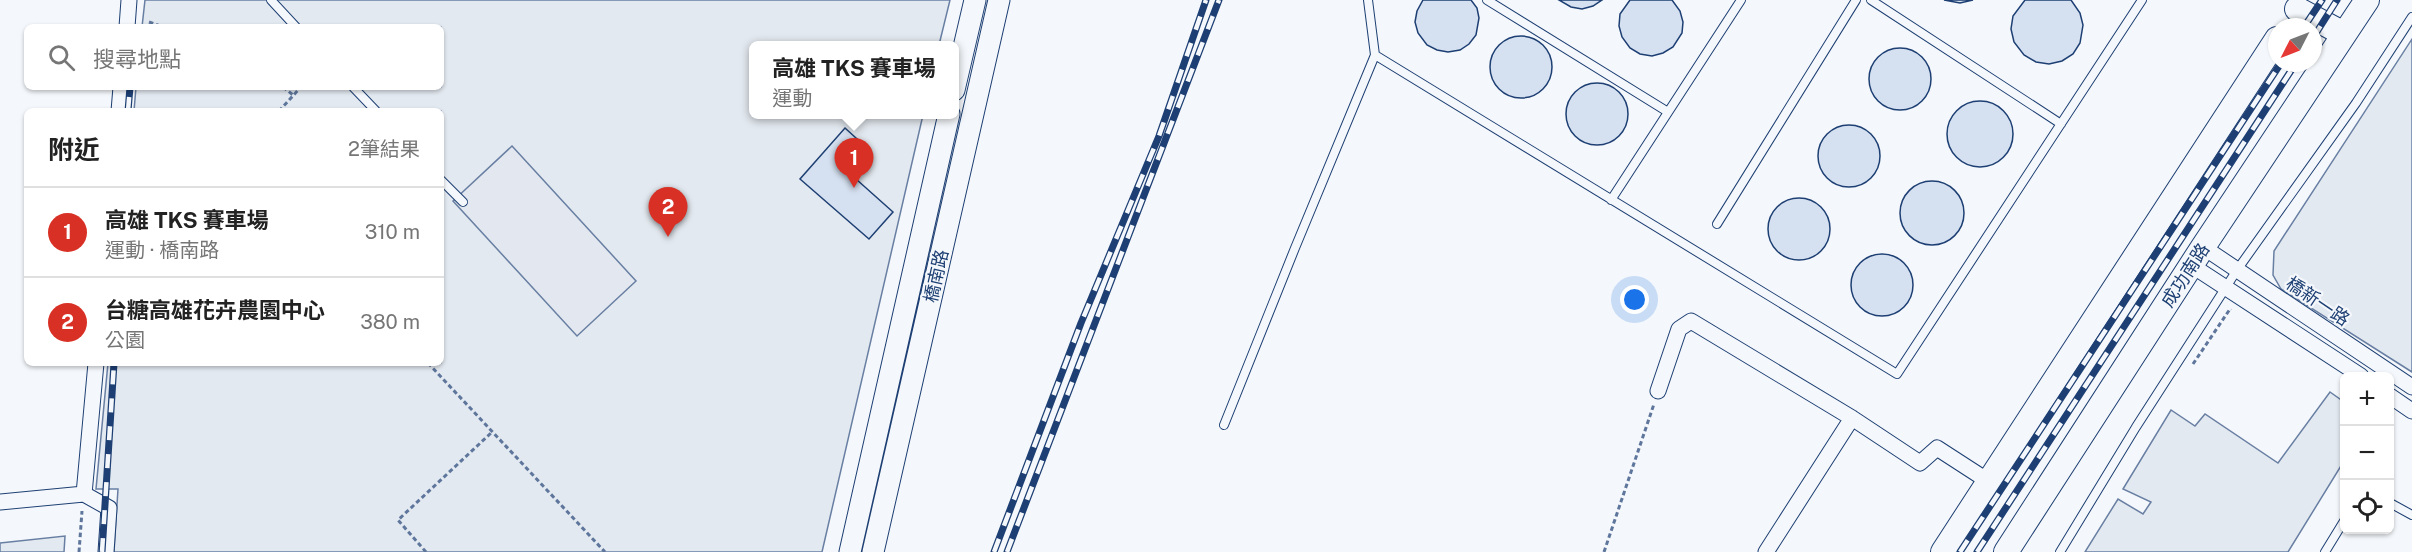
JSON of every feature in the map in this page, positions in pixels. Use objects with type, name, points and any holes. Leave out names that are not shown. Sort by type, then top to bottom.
[{"type":"main road","name":"成功南路","points":[[2006,552],[2197,256],[2367,0]]},
{"type":"main road","points":[[2294,10],[2344,34]]},
{"type":"main road","points":[[1943,552],[2268,53]]},
{"type":"street","points":[[127,24],[129,0]]},
{"type":"street","points":[[959,69],[975,0]]},
{"type":"street","name":"橋南路","points":[[873,552],[999,0]]},
{"type":"street","points":[[119,108],[121,90]]},
{"type":"street","name":"橋南路","points":[[850,552],[948,119]]},
{"type":"street","points":[[2197,256],[2227,287],[2355,372]]},
{"type":"street","name":"橋新一路","points":[[2197,256],[2237,270],[2412,387]]},
{"type":"street","points":[[1658,391],[1679,329],[1691,321],[1852,418],[1920,463],[1937,448],[1988,481]]},
{"type":"street","points":[[84,494],[96,366]]},
{"type":"street","points":[[2394,399],[2412,411]]},
{"type":"street","points":[[1766,552],[1852,418]]},
{"type":"street","points":[[0,502],[84,494],[109,508],[106,552]]},
{"type":"lane","points":[[271,0],[293,24]]},
{"type":"lane","points":[[1224,425],[1375,55],[1368,0]]},
{"type":"lane","points":[[1487,0],[1668,112]]},
{"type":"lane","points":[[1611,200],[1741,0]]},
{"type":"lane","points":[[1717,224],[1856,0]]},
{"type":"lane","points":[[1870,0],[2061,124]]},
{"type":"lane","points":[[1375,55],[1897,375],[2142,0]]},
{"type":"lane","points":[[2060,552],[2136,427],[2237,270],[2356,103],[2412,18]]},
{"type":"lane","points":[[356,90],[373,108]]},
{"type":"lane","points":[[444,183],[463,202]]},
{"type":"lane","points":[[2394,504],[2412,515]]},
{"type":"lane","points":[[2325,552],[2340,528]]},
{"type":"path","points":[[149,22],[155,24]]},
{"type":"path","points":[[287,90],[293,95]]},
{"type":"path","points":[[282,108],[298,90]]},
{"type":"path","points":[[431,366],[491,433],[605,552]]},
{"type":"path","points":[[1604,552],[1658,391]]},
{"type":"path","points":[[426,552],[398,520],[491,433]]},
{"type":"path","points":[[79,552],[84,494]]},
{"type":"shaded area","points":[[145,0],[950,0],[940,41],[749,41],[749,119],[922,119],[822,552],[114,552],[118,489],[96,489],[108,366],[444,366],[444,108],[134,108],[136,90],[444,90],[444,24],[142,24]]},
{"type":"shaded area","points":[[2412,39],[2412,372],[2281,289],[2273,275],[2274,251]]},
{"type":"shaded area","points":[[512,146],[636,281],[577,336],[453,201]]},
{"type":"shaded area","points":[[2330,392],[2340,399],[2340,468],[2288,552],[2085,552],[2118,499],[2143,514],[2151,502],[2123,489],[2171,410],[2195,426],[2205,414],[2278,463]]},
{"type":"shaded area","points":[[65,536],[64,552],[0,552],[0,543]]},
{"type":"building","points":[[1423,0],[1471,0],[1477,8],[1479,18],[1476,35],[1469,44],[1460,50],[1448,52],[1427,45],[1418,33],[1415,22],[1417,11]]},
{"type":"building","points":[[1559,0],[1602,0],[1582,9],[1571,7]]},
{"type":"building","points":[[1630,0],[1672,0],[1680,11],[1683,22],[1682,33],[1673,47],[1652,56],[1640,54],[1630,48],[1622,37],[1619,26],[1620,14]]},
{"type":"building","points":[[1944,0],[1973,0],[1960,3]]},
{"type":"building","points":[[2025,0],[2071,0],[2080,13],[2083,25],[2080,43],[2073,54],[2062,61],[2049,64],[2036,62],[2024,55],[2014,42],[2011,29],[2013,16]]},
{"type":"building","points":[[1515,36],[1527,36],[1543,45],[1550,55],[1552,67],[1550,79],[1543,89],[1527,98],[1515,98],[1504,93],[1495,84],[1490,73],[1490,61],[1495,50],[1504,41]]},
{"type":"building","points":[[1894,48],[1906,48],[1922,57],[1929,67],[1931,79],[1929,91],[1922,101],[1906,110],[1894,110],[1883,105],[1874,96],[1869,85],[1869,73],[1874,62],[1883,53]]},
{"type":"building","points":[[1597,83],[1609,85],[1619,92],[1626,102],[1628,114],[1626,126],[1619,136],[1609,143],[1597,145],[1585,143],[1575,136],[1568,126],[1566,114],[1568,102],[1575,92],[1585,85]]},
{"type":"building","points":[[1980,101],[1992,104],[2003,111],[2010,122],[2013,134],[2010,146],[2003,157],[1992,164],[1980,167],[1968,164],[1957,157],[1950,146],[1947,134],[1950,122],[1957,111],[1968,104]]},
{"type":"building","points":[[1849,125],[1866,130],[1871,134],[1875,139],[1880,156],[1875,173],[1871,178],[1866,182],[1849,187],[1832,182],[1827,178],[1823,173],[1818,156],[1823,139],[1827,134],[1832,130]]},
{"type":"building","points":[[845,128],[867,148],[847,171],[893,212],[869,239],[800,179]]},
{"type":"building","points":[[1926,181],[1938,181],[1955,190],[1962,201],[1964,213],[1962,225],[1955,236],[1938,245],[1926,245],[1914,240],[1905,231],[1900,219],[1900,207],[1905,195],[1914,186]]},
{"type":"building","points":[[1799,198],[1811,200],[1821,207],[1828,217],[1830,229],[1828,241],[1821,251],[1811,258],[1799,260],[1787,258],[1777,251],[1770,241],[1768,229],[1770,217],[1777,207],[1787,200]]},
{"type":"building","points":[[1882,254],[1899,259],[1904,263],[1908,268],[1913,285],[1908,302],[1904,307],[1899,311],[1882,316],[1865,311],[1860,307],[1856,302],[1851,285],[1856,268],[1860,263],[1865,259]]},
{"type":"railway","points":[[994,552],[1081,323],[1159,136],[1206,0]]},
{"type":"railway","points":[[1007,552],[1219,0]]},
{"type":"railway","points":[[2310,18],[2322,0]]},
{"type":"railway","points":[[2322,24],[2337,0]]},
{"type":"railway","points":[[1960,552],[2275,72]]},
{"type":"railway","points":[[1977,552],[2290,72]]},
{"type":"railway","points":[[128,108],[130,90]]},
{"type":"railway","points":[[102,552],[114,366]]},
{"type":"place","name":"高雄 TKS 賽車場","points":[[854,188]]},
{"type":"place","name":"台糖高雄花卉農園中心","points":[[668,237]]}]
